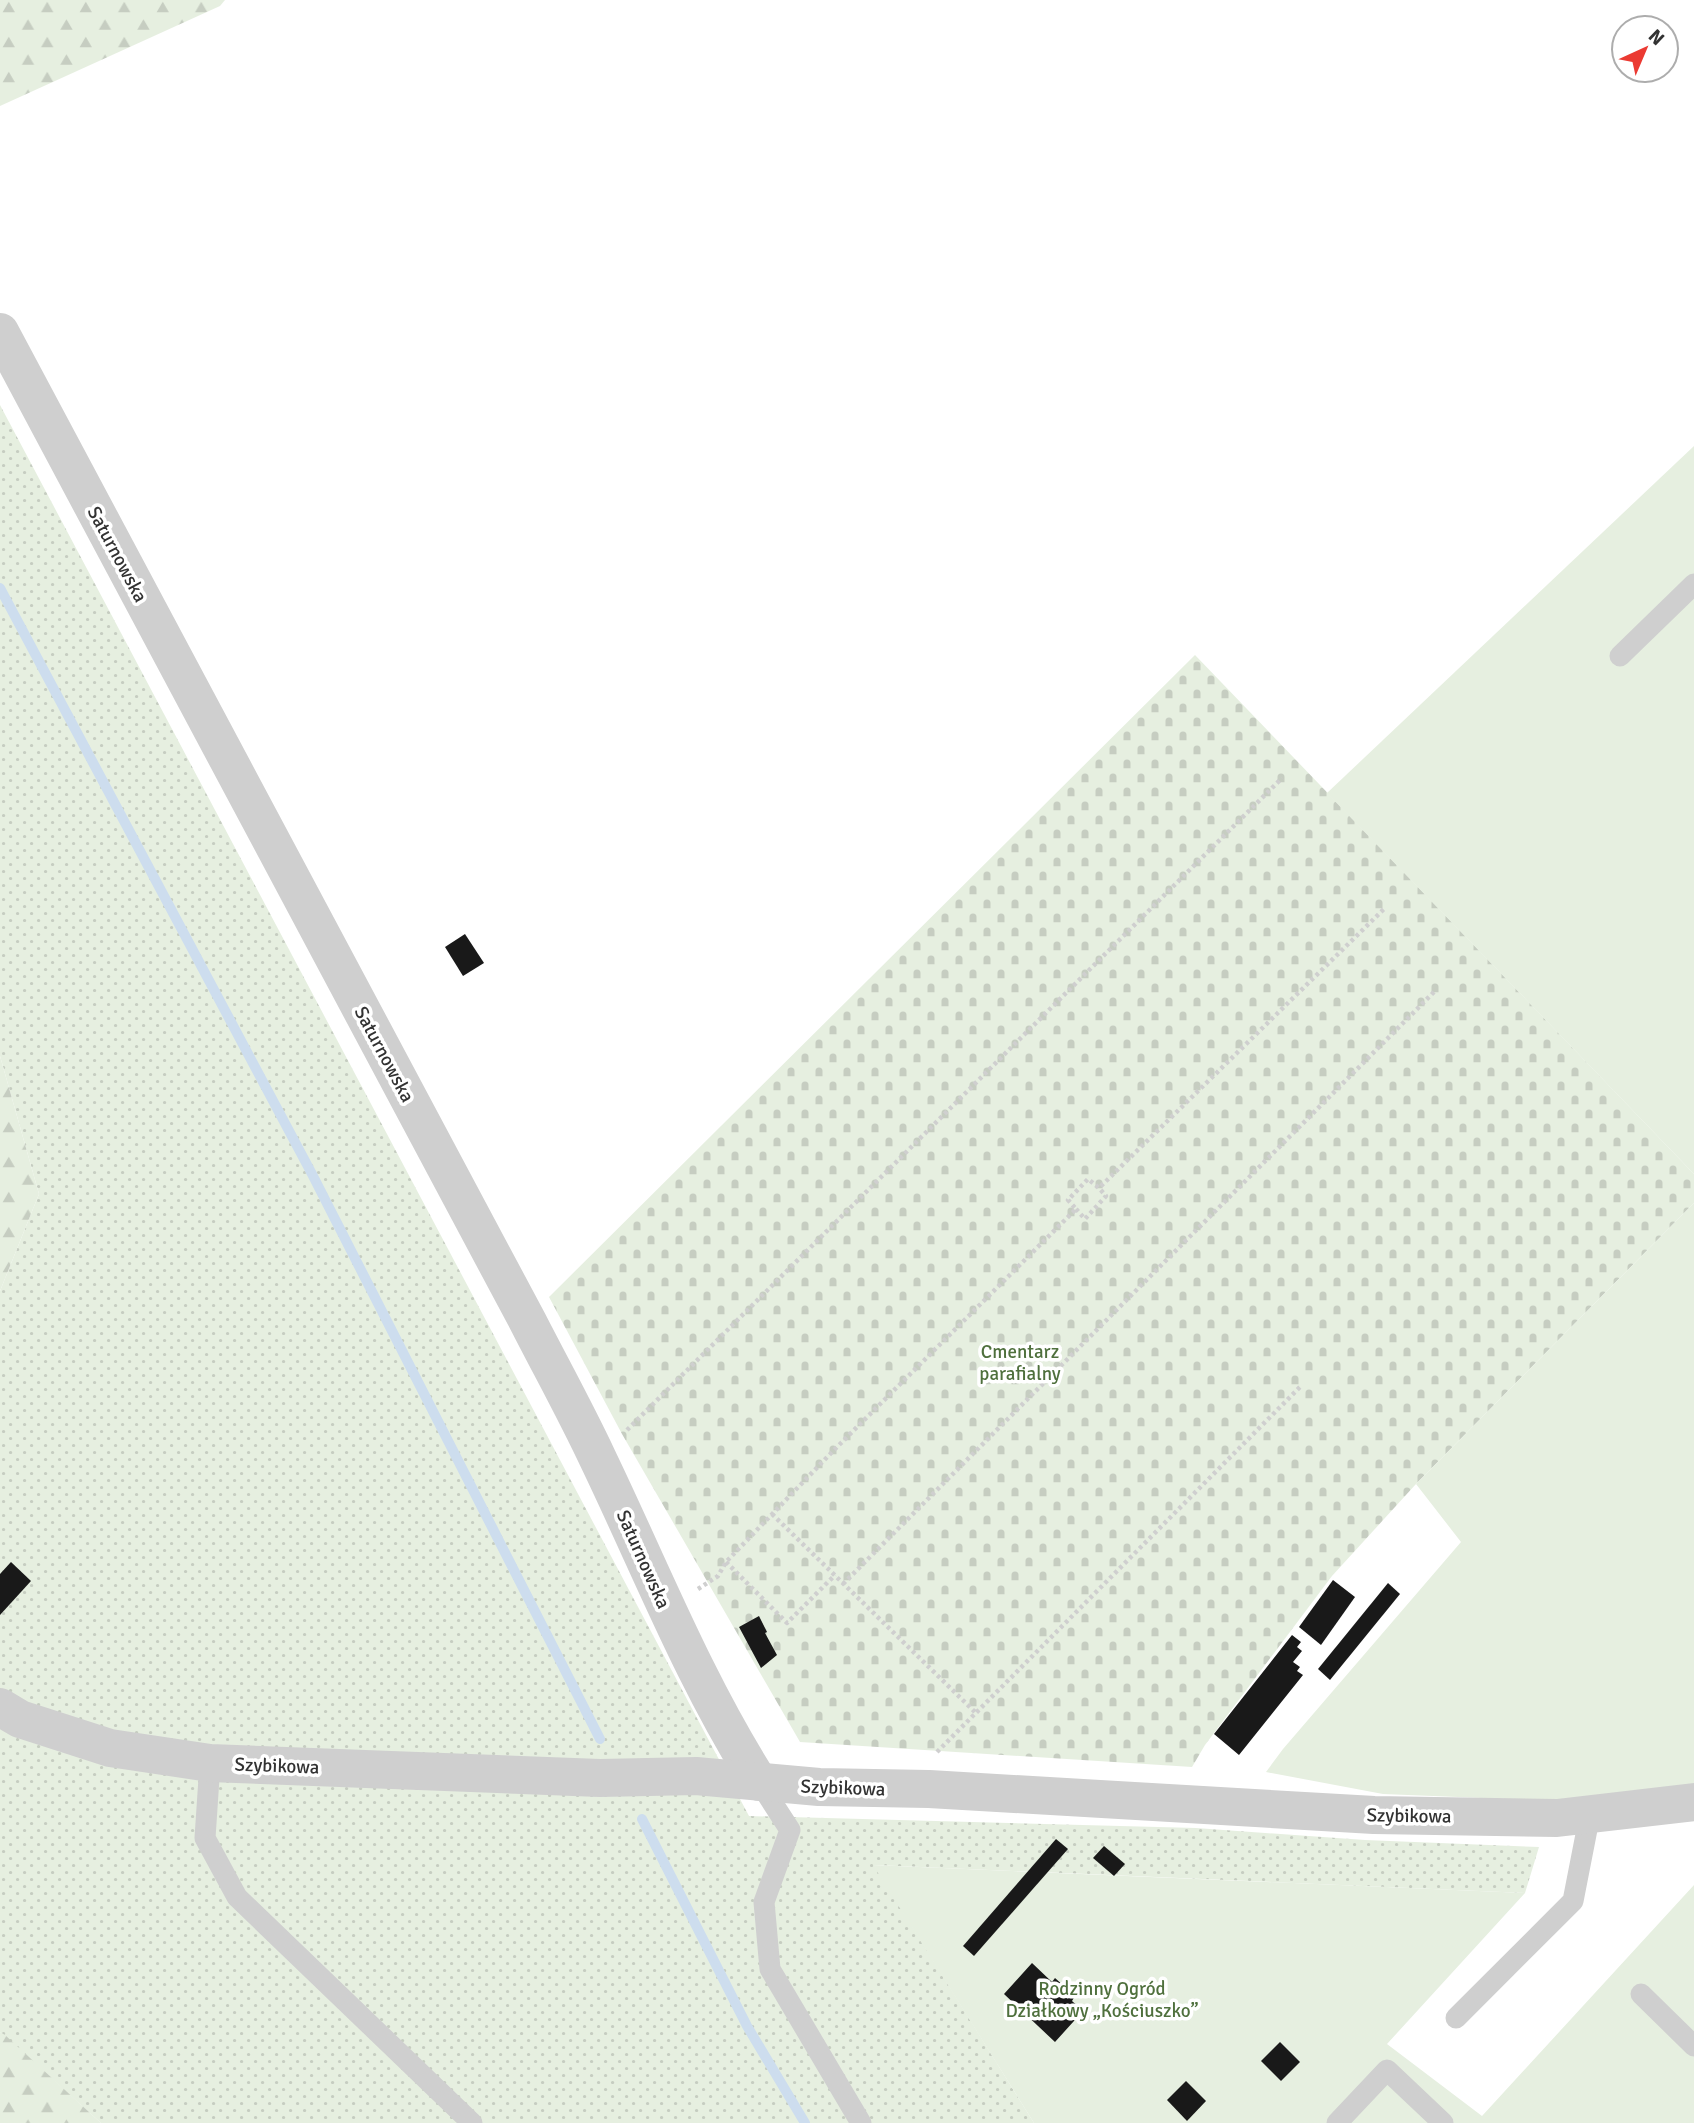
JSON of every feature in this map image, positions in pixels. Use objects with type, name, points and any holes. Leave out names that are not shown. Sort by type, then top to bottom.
[{"type":"street","name":"Saturnowska","points":[[0,332],[528,1322],[598,1457],[666,1608],[735,1745],[759,1782]]},
{"type":"street","name":"Szybikowa","points":[[0,1707],[20,1719],[110,1748],[210,1763],[600,1778],[696,1776],[819,1787],[943,1790],[1374,1815],[1557,1818],[1694,1801]]},
{"type":"lane","points":[[1620,656],[1694,584]]},
{"type":"lane","points":[[210,1763],[205,1838],[237,1897],[472,2123]]},
{"type":"lane","points":[[759,1782],[790,1830],[764,1902],[770,1969],[861,2123]]},
{"type":"lane","points":[[1456,2018],[1573,1900],[1590,1814]]},
{"type":"lane","points":[[1641,1994],[1694,2046]]},
{"type":"lane","points":[[1337,2123],[1387,2070],[1444,2123]]},
{"type":"path","points":[[622,1434],[1282,778]]},
{"type":"path","points":[[1098,1188],[1385,908]]},
{"type":"path","points":[[843,1584],[1436,990]]},
{"type":"path","points":[[1088,1180],[1106,1196],[1085,1219],[1076,1209],[1068,1200],[1088,1180]]},
{"type":"path","points":[[835,1574],[787,1623],[726,1562],[834,1450],[1076,1209]]},
{"type":"path","points":[[934,1756],[1301,1386]]},
{"type":"path","points":[[772,1514],[976,1713]]},
{"type":"green space","points":[[0,0],[225,0],[220,6],[0,106]]},
{"type":"green space","points":[[0,405],[749,1816],[1196,1828],[1365,1840],[1539,1847],[1525,1893],[874,1865],[1034,2123],[101,2123],[0,2032],[0,1291],[39,1194],[0,1056]]},
{"type":"green space","points":[[1694,446],[1694,1174],[1327,793]]},
{"type":"green space","name":"Cmentarz parafialny","points":[[1195,655],[1694,1174],[1694,1203],[1416,1484],[1332,1576],[1205,1745],[1192,1767],[800,1742],[622,1434],[549,1297]]},
{"type":"green space","points":[[0,1056],[39,1194],[0,1291]]},
{"type":"green space","points":[[1694,1203],[1694,1787],[1557,1801],[1383,1794],[1266,1772],[1461,1542],[1416,1484]]},
{"type":"green space","name":"Rodzinny Ogród Działkowy „Kościuszko”","points":[[873,1865],[1525,1893],[1387,2044],[1482,2116],[1694,1885],[1694,2123],[1034,2123]]},
{"type":"green space","points":[[0,2032],[5,2035],[101,2123],[0,2123]]},
{"type":"building","points":[[465,934],[484,963],[463,976],[445,947]]},
{"type":"building","points":[[11,1562],[31,1581],[0,1615],[0,1574]]},
{"type":"building","points":[[1333,1580],[1355,1597],[1321,1645],[1299,1627]]},
{"type":"building","points":[[1388,1583],[1400,1594],[1330,1680],[1318,1669]]},
{"type":"building","points":[[759,1616],[777,1655],[761,1668],[739,1627]]},
{"type":"building","points":[[1292,1635],[1301,1642],[1297,1647],[1302,1651],[1293,1662],[1300,1667],[1297,1671],[1303,1675],[1239,1755],[1214,1734]]},
{"type":"building","points":[[1056,1839],[1068,1849],[974,1956],[963,1946]]},
{"type":"building","points":[[1104,1846],[1125,1864],[1114,1876],[1093,1858]]},
{"type":"building","points":[[1032,1963],[1052,1982],[1055,1978],[1075,1996],[1072,2001],[1083,2011],[1055,2042],[1004,1994]]},
{"type":"building","points":[[1280,2042],[1300,2062],[1281,2081],[1261,2061]]},
{"type":"building","points":[[1186,2081],[1206,2101],[1187,2121],[1167,2100]]},
{"type":"waterway","points":[[0,588],[312,1174],[600,1739]]},
{"type":"waterway","points":[[642,1819],[747,2026],[805,2123]]}]
